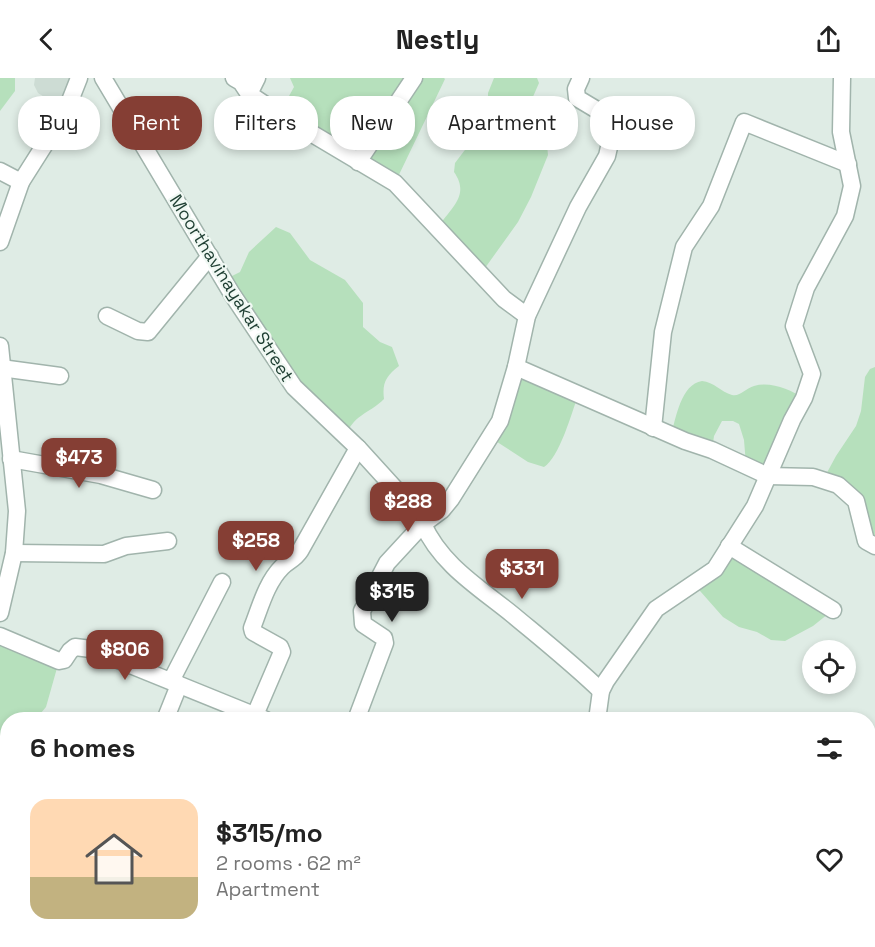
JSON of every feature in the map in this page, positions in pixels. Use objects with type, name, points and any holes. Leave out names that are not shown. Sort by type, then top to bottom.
[{"type":"street","points":[[0,242],[21,182],[66,111],[79,78]]},
{"type":"street","name":"Moorthavinayakar Street","points":[[103,78],[232,294],[294,387],[358,448],[418,514],[434,545],[456,570],[566,658],[601,690]]},
{"type":"street","points":[[234,78],[241,82],[249,94],[395,183],[504,299],[527,316]]},
{"type":"street","points":[[249,94],[256,78]]},
{"type":"street","points":[[358,162],[414,78]]},
{"type":"street","points":[[359,712],[385,643],[384,638],[363,624],[362,611],[387,563],[423,524],[451,500],[501,421],[527,316],[578,207],[607,156],[614,124],[607,116],[577,98],[576,89],[580,78]]},
{"type":"street","points":[[598,712],[601,690],[606,681],[656,609],[715,569],[755,506],[792,420],[804,398],[812,374],[794,326],[806,288],[845,216],[852,186],[841,132],[842,78]]},
{"type":"street","points":[[653,428],[663,332],[684,247],[711,206],[744,122],[848,164]]},
{"type":"street","points":[[0,171],[21,182]]},
{"type":"street","points":[[107,316],[138,331],[148,332],[210,256]]},
{"type":"street","points":[[0,346],[17,511],[14,553],[0,613]]},
{"type":"street","points":[[516,367],[768,476],[813,477],[838,485],[856,501],[866,541],[875,546]]},
{"type":"street","points":[[1,368],[60,376]]},
{"type":"street","points":[[262,712],[282,652],[280,647],[253,632],[252,628],[271,581],[283,565],[294,559],[300,551],[358,448]]},
{"type":"street","points":[[11,459],[101,475],[153,490]]},
{"type":"street","points":[[14,553],[104,554],[126,546],[168,541]]},
{"type":"street","points":[[729,546],[833,610]]},
{"type":"street","points":[[179,685],[172,679],[222,582]]},
{"type":"street","points":[[0,636],[59,661],[64,660],[75,647],[91,649],[245,712]]},
{"type":"street","points":[[168,712],[179,685]]},
{"type":"shaded area","points":[[35,78],[78,78],[71,96],[43,96],[38,93],[34,85]]},
{"type":"green space","points":[[0,78],[15,78],[15,91],[0,111]]},
{"type":"green space","points":[[290,78],[445,79],[437,96],[427,96],[427,116],[415,141],[415,96],[330,96],[330,144],[318,137],[318,96],[289,96],[294,87]]},
{"type":"green space","points":[[494,78],[537,78],[539,83],[533,96],[488,96]]},
{"type":"green space","points":[[340,150],[411,150],[395,183]]},
{"type":"green space","points":[[465,150],[548,150],[548,155],[531,197],[518,222],[480,275],[438,227],[460,194],[460,187],[454,172],[455,163]]},
{"type":"green space","points":[[276,227],[290,233],[310,260],[345,280],[363,303],[363,327],[380,342],[392,347],[399,366],[386,380],[384,399],[352,424],[346,437],[294,387],[224,280],[240,272],[249,252]]},
{"type":"green space","points":[[516,367],[578,395],[560,445],[550,462],[544,467],[528,462],[491,438]]},
{"type":"green space","points":[[875,367],[875,546],[856,501],[823,480],[856,426],[861,411],[865,377],[870,369]]},
{"type":"green space","points":[[702,381],[732,395],[738,395],[754,386],[774,385],[804,398],[768,476],[746,465],[744,440],[739,424],[733,421],[722,421],[714,436],[712,450],[671,435],[684,395],[695,383]]},
{"type":"green space","points":[[729,546],[833,610],[813,626],[785,641],[771,640],[757,632],[739,627],[723,617],[693,583]]},
{"type":"green space","points":[[0,636],[59,661],[46,707],[42,712],[0,712]]}]
